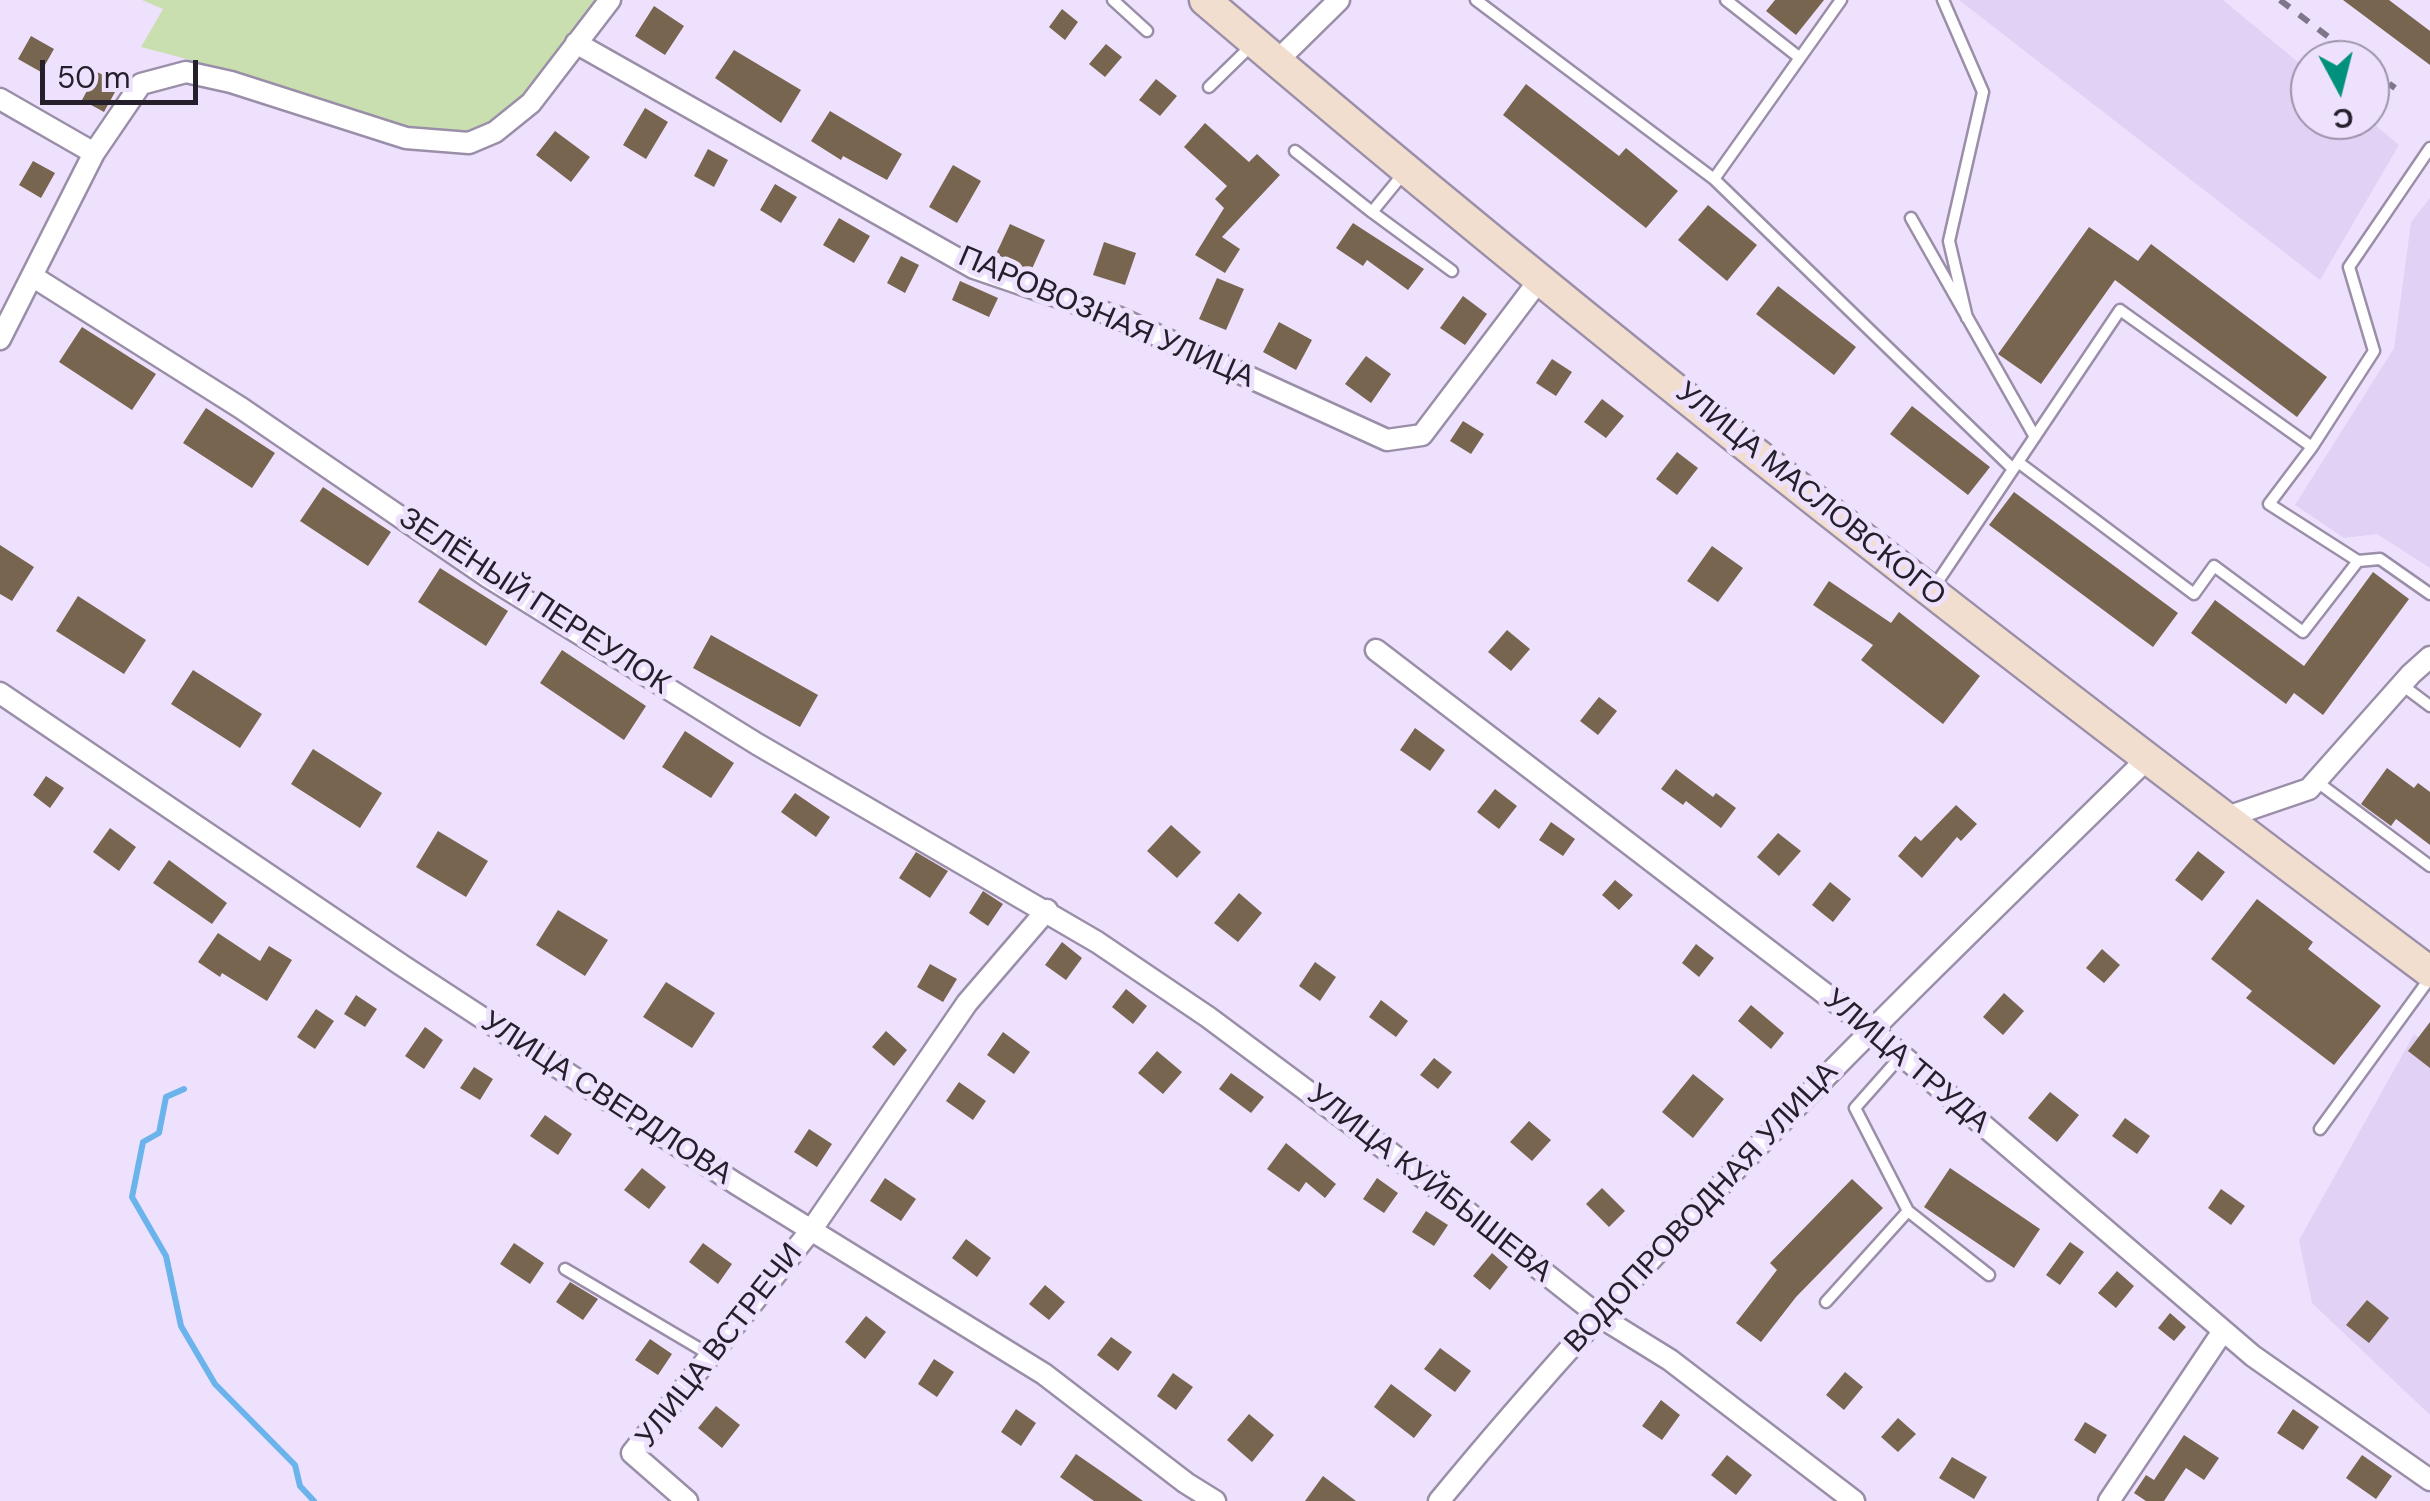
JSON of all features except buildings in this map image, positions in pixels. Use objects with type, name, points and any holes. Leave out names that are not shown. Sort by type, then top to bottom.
[{"type":"street","points":[[0,339],[94,153],[141,84],[186,72],[232,82],[406,138],[470,143],[495,132],[531,103],[610,0]]},
{"type":"street","name":"УЛИЦА МАСЛОВСКОГО","points":[[1205,0],[1540,279],[1930,593],[2430,975]]},
{"type":"street","points":[[1266,52],[1338,0]]},
{"type":"street","name":"ПАРОВОЗНАЯ УЛИЦА","points":[[576,43],[974,268],[1117,317],[1387,440],[1422,435],[1540,279]]},
{"type":"street","points":[[0,99],[94,153]]},
{"type":"street","name":"ЗЕЛЁНЫЙ ПЕРЕУЛОК","points":[[32,276],[241,408],[505,588],[757,744],[1047,910]]},
{"type":"street","name":"УЛИЦА ТРУДА","points":[[1376,650],[1872,1029],[2252,1356],[2430,1480]]},
{"type":"street","points":[[2224,818],[2309,789],[2430,658]]},
{"type":"street","name":"УЛИЦА СВЕРДЛОВА","points":[[0,693],[402,966],[734,1183],[1044,1374],[1215,1501]]},
{"type":"street","name":"ВОДОПРОВОДНАЯ УЛИЦА","points":[[1439,1501],[1528,1393],[1872,1029],[2148,758]]},
{"type":"street","name":"УЛИЦА ВСТРЕЧИ","points":[[687,1501],[632,1453],[812,1229],[967,1003],[1047,910]]},
{"type":"street","name":"УЛИЦА КУЙБЫШЕВА","points":[[1047,910],[1208,1018],[1428,1181],[1599,1316],[1670,1360],[1854,1501]]},
{"type":"street","points":[[2108,1501],[2223,1331]]},
{"type":"lane","points":[[1112,0],[1148,31]]},
{"type":"lane","points":[[1476,0],[1714,179],[2016,466],[2194,594],[2214,566],[2303,632],[2358,561]]},
{"type":"lane","points":[[1726,0],[1800,58]]},
{"type":"lane","points":[[1714,179],[1842,0]]},
{"type":"lane","points":[[1943,0],[1982,92],[1949,241],[1967,318]]},
{"type":"lane","points":[[1209,87],[1266,52]]},
{"type":"lane","points":[[2430,148],[2350,267],[2374,351],[2312,447],[2269,504],[2358,561],[2380,559],[2430,594]]},
{"type":"lane","points":[[1295,151],[1452,272]]},
{"type":"lane","points":[[1372,212],[1407,170]]},
{"type":"lane","points":[[1911,218],[2035,437]]},
{"type":"lane","points":[[1930,593],[2120,310],[2312,447]]},
{"type":"lane","points":[[2401,685],[2430,706]]},
{"type":"lane","points":[[2316,782],[2430,866]]},
{"type":"lane","points":[[2320,1129],[2430,975]]},
{"type":"lane","points":[[1901,1055],[1856,1108],[1908,1211],[1989,1275]]},
{"type":"lane","points":[[1826,1302],[1908,1211]]},
{"type":"lane","points":[[565,1268],[713,1356]]},
{"type":"shaded area","points":[[1959,0],[2223,0],[2290,55],[2290,140],[2390,138],[2399,145],[2320,280]]},
{"type":"shaded area","points":[[2430,198],[2430,568],[2377,534],[2344,538],[2295,505],[2394,348],[2411,222]]},
{"type":"shaded area","points":[[2414,1034],[2430,1046],[2430,1415],[2312,1303],[2299,1240]]},
{"type":"green space","points":[[142,0],[601,0],[528,96],[497,121],[461,136],[382,122],[232,71],[141,47],[163,9]]},
{"type":"waterway","points":[[184,1089],[166,1097],[159,1133],[143,1142],[132,1197],[166,1256],[181,1326],[215,1384],[295,1465],[300,1486],[314,1501]]},
{"type":"railway","points":[[2280,0],[2333,40]]},
{"type":"railway","points":[[2390,84],[2395,88]]}]
